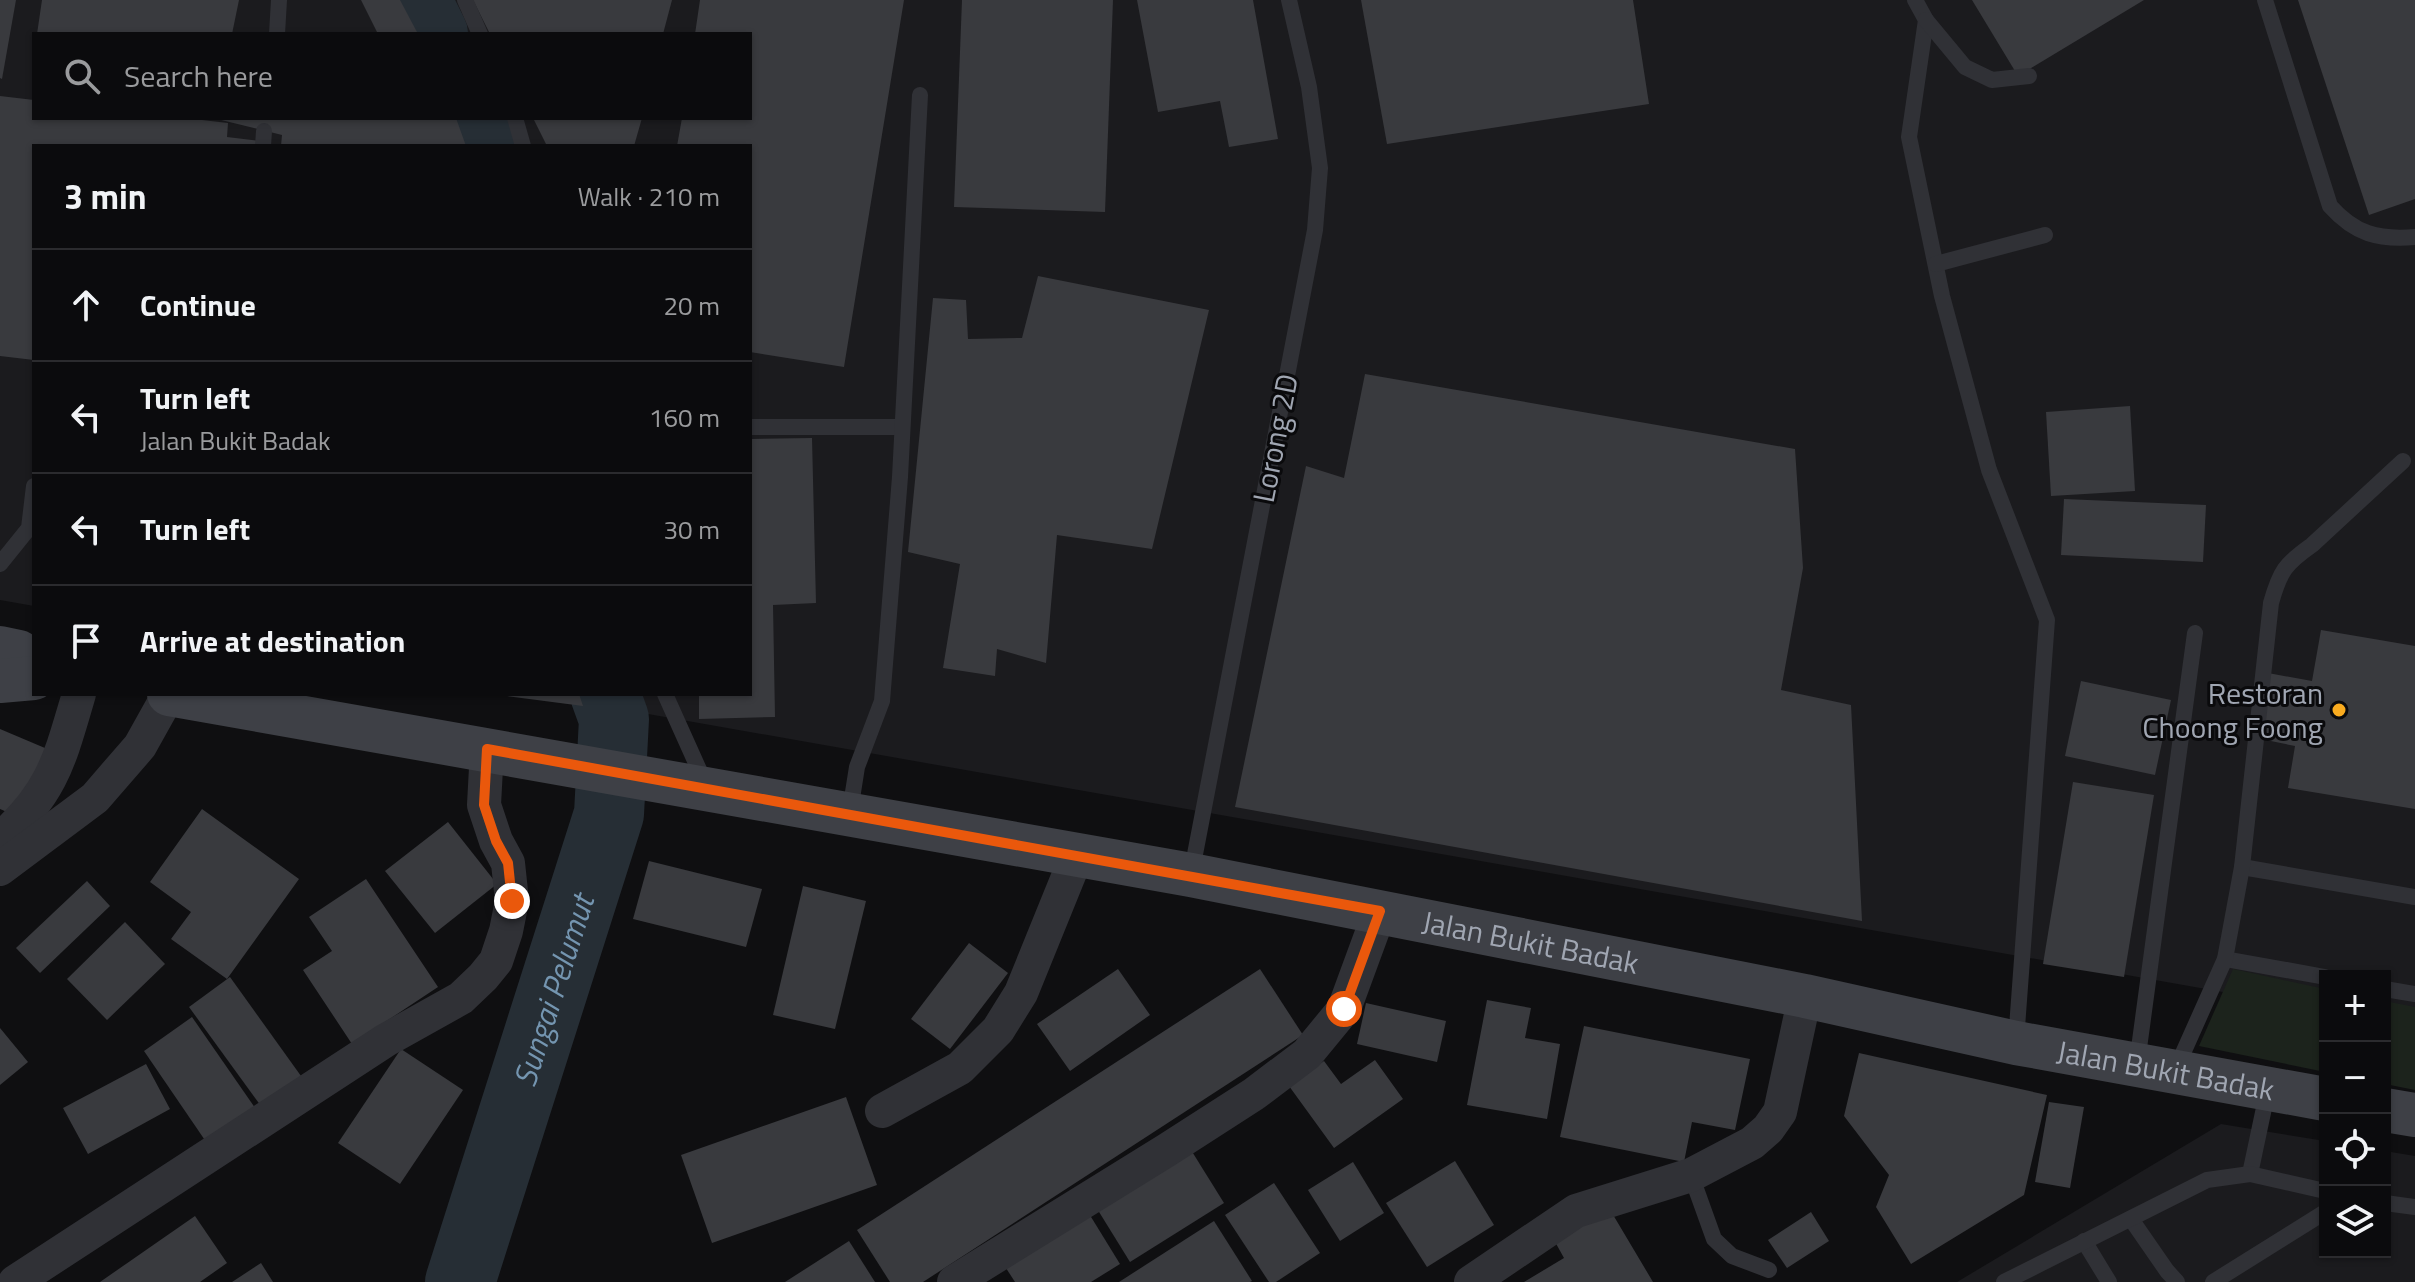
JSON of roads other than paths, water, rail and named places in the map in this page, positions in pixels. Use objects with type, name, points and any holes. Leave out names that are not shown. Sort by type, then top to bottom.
[{"type":"main road","points":[[0,648],[19,652],[32,660]]},
{"type":"main road","points":[[0,681],[32,678]]},
{"type":"main road","name":"Jalan Bukit Badak","points":[[193,696],[229,699],[487,749],[1191,875],[1805,996],[2016,1043],[2319,1098]]},
{"type":"main road","points":[[2391,1111],[2415,1115]]},
{"type":"street","points":[[0,839],[43,793],[57,766],[78,696]]},
{"type":"street","points":[[0,869],[95,798],[140,746],[168,696]]},
{"type":"street","points":[[17,1281],[386,1040],[461,998],[483,977],[496,961],[512,901],[508,863],[496,841],[484,805],[487,749]]},
{"type":"street","points":[[882,1111],[960,1068],[998,1030],[1021,993],[1077,855]]},
{"type":"street","points":[[954,1282],[1254,1094],[1307,1054],[1344,1009],[1380,911]]},
{"type":"street","points":[[1471,1282],[1576,1211],[1691,1175],[1752,1143],[1768,1129],[1780,1112],[1805,996]]},
{"type":"lane","points":[[277,32],[279,0]]},
{"type":"lane","points":[[465,0],[479,32]]},
{"type":"lane","name":"Lorong 2D","points":[[1191,875],[1315,230],[1320,168],[1309,87],[1289,0]]},
{"type":"lane","points":[[1915,0],[1926,20],[1965,67],[1992,80],[2029,76]]},
{"type":"lane","points":[[2265,0],[2330,206],[2342,220],[2362,233],[2415,237]]},
{"type":"lane","points":[[1926,20],[1909,137],[1936,264],[1989,470],[2047,620],[2016,1043]]},
{"type":"lane","points":[[849,814],[857,767],[882,701],[902,427],[920,95]]},
{"type":"lane","points":[[516,120],[522,144]]},
{"type":"lane","points":[[1936,264],[2045,235]]},
{"type":"lane","points":[[752,427],[902,427]]},
{"type":"lane","points":[[2156,1068],[2225,959],[2242,867],[2271,603],[2279,574],[2403,461]]},
{"type":"lane","points":[[0,564],[29,528],[32,503]]},
{"type":"lane","points":[[2156,1068],[2195,633]]},
{"type":"lane","points":[[666,696],[707,788]]},
{"type":"lane","points":[[2242,867],[2415,897]]},
{"type":"lane","points":[[2225,959],[2319,976]]},
{"type":"lane","points":[[2391,990],[2415,994]]},
{"type":"lane","points":[[2250,1174],[2269,1089]]},
{"type":"lane","points":[[2004,1282],[2207,1180],[2250,1174],[2319,1190]]},
{"type":"lane","points":[[1691,1175],[1714,1239],[1732,1256],[1769,1270]]},
{"type":"lane","points":[[2391,1204],[2415,1207]]},
{"type":"lane","points":[[2213,1282],[2319,1216]]},
{"type":"lane","points":[[2131,1219],[2177,1282]]},
{"type":"lane","points":[[2084,1241],[2109,1282]]},
{"type":"waterway","name":"Sungai Pelumut","points":[[416,0],[432,32]]},
{"type":"waterway","name":"Sungai Pelumut","points":[[475,120],[486,144]]},
{"type":"waterway","name":"Sungai Pelumut","points":[[460,1282],[609,814],[614,719],[606,696]]},
{"type":"place","name":"Restoran Choong Foong","points":[[2339,710]]}]
